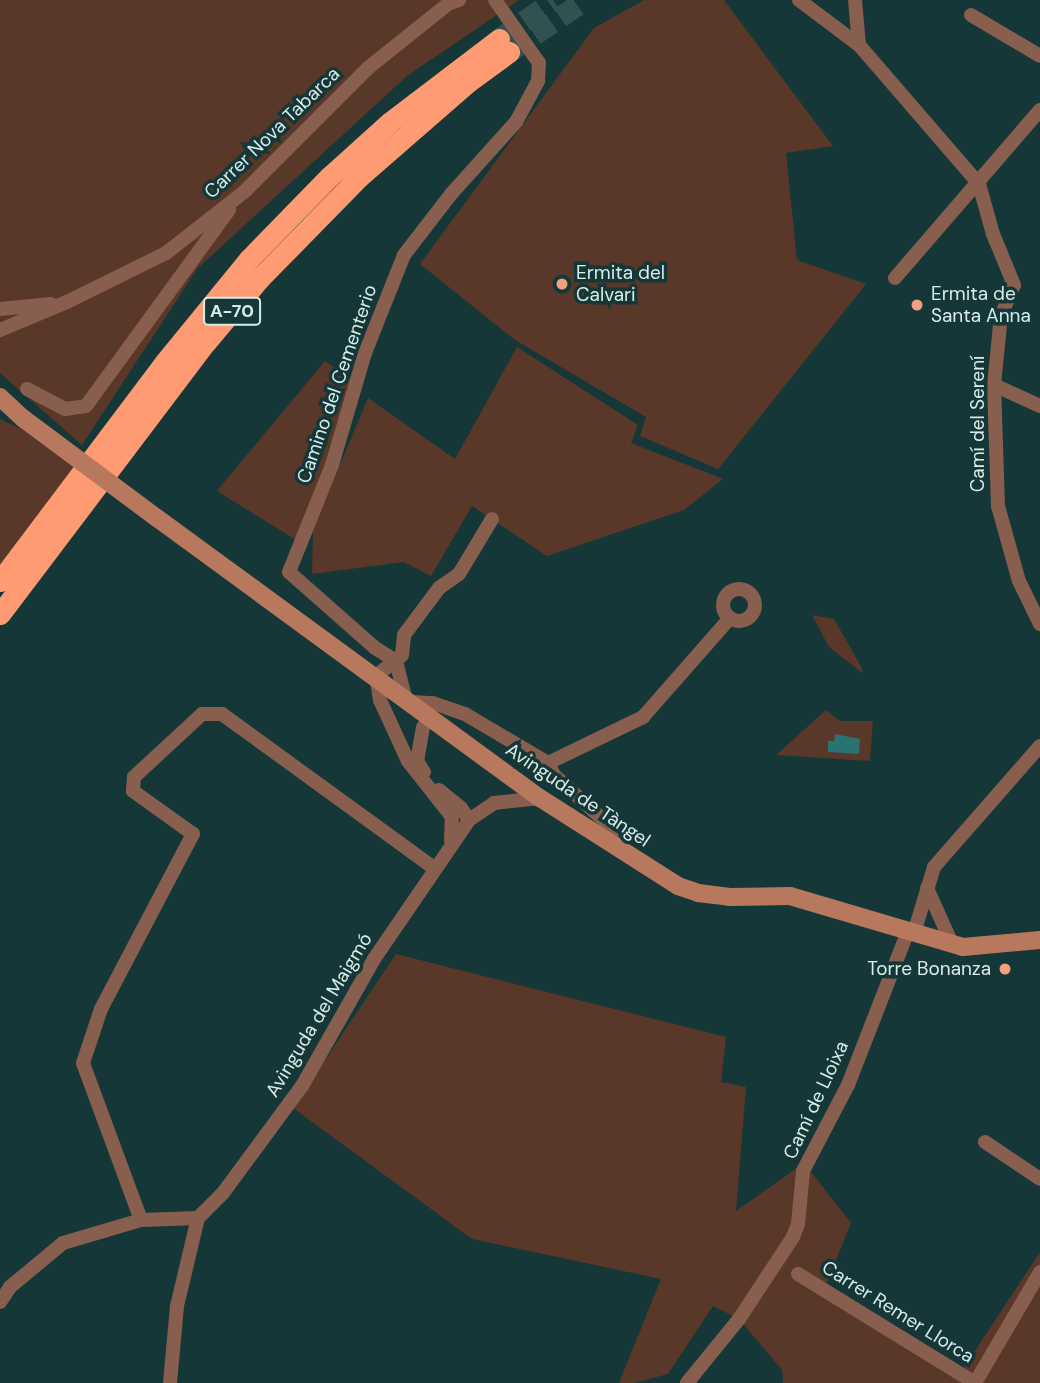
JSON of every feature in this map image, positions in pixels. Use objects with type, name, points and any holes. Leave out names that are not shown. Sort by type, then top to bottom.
[{"type":"highway","name":"A-70","points":[[0,581],[165,362],[249,259],[319,186],[390,122],[504,45],[468,82],[360,176],[259,279],[206,342],[0,614]]},
{"type":"main road","points":[[0,397],[24,419]]},
{"type":"main road","points":[[0,410],[24,419]]},
{"type":"main road","name":"Avinguda de Tàngel","points":[[24,419],[408,700],[428,723],[678,886],[698,894],[790,896],[952,944],[979,947],[1040,940]]},
{"type":"street","name":"Carrer Nova Tabarca","points":[[0,330],[67,302],[166,253],[239,197],[368,68],[448,4],[459,0]]},
{"type":"street","name":"Camino del Cementerio","points":[[399,658],[374,648],[289,572],[332,465],[365,353],[404,255],[452,193],[516,122],[538,80],[539,63],[495,0]]},
{"type":"street","points":[[799,0],[859,45],[979,184]]},
{"type":"street","points":[[855,0],[859,45]]},
{"type":"street","points":[[971,15],[1040,56]]},
{"type":"street","points":[[895,278],[932,233],[979,184],[1040,110]]},
{"type":"street","name":"Camí del Serení","points":[[979,184],[993,234],[1014,285],[1000,315],[994,385],[998,506],[1020,581],[1040,624]]},
{"type":"street","points":[[27,389],[65,409],[86,406],[239,197]]},
{"type":"street","points":[[0,309],[67,302]]},
{"type":"street","points":[[994,385],[1040,406]]},
{"type":"street","points":[[492,519],[459,575],[439,588],[404,635],[399,658],[408,700],[433,703],[466,714],[548,763],[554,775],[611,827],[612,844]]},
{"type":"street","points":[[548,763],[643,717],[730,618]]},
{"type":"street","points":[[399,658],[376,676],[380,701],[422,782],[439,798],[452,817],[452,841]]},
{"type":"street","points":[[141,1220],[83,1063],[113,988],[193,834],[133,791],[134,777],[202,714],[222,714],[433,868]]},
{"type":"street","points":[[391,726],[404,731],[428,723]]},
{"type":"street","points":[[428,723],[417,761],[432,784],[461,808],[469,820]]},
{"type":"street","points":[[911,932],[934,867],[1040,746]]},
{"type":"street","name":"Avinguda del Maigmó","points":[[198,1218],[223,1193],[302,1086],[374,959],[433,868],[469,820],[494,803],[540,798]]},
{"type":"street","points":[[928,888],[952,944]]},
{"type":"street","name":"Camí de Lloixa","points":[[687,1383],[739,1319],[793,1237],[798,1224],[803,1171],[848,1085],[911,932]]},
{"type":"street","points":[[985,1142],[1040,1179]]},
{"type":"street","points":[[0,1302],[10,1287],[63,1243],[141,1220],[198,1218],[177,1306],[170,1383]]},
{"type":"street","name":"Carrer Remer Llorca","points":[[798,1274],[975,1382],[1040,1272]]},
{"type":"shaded area","points":[[0,0],[519,0],[407,76],[197,269],[82,445],[0,373]]},
{"type":"shaded area","points":[[644,0],[724,0],[833,146],[786,153],[797,260],[866,284],[718,469],[640,436],[646,417],[515,340],[420,264],[594,28]]},
{"type":"shaded area","points":[[517,347],[638,425],[631,443],[723,479],[684,510],[547,556],[472,506],[431,576],[404,562],[312,574],[313,529],[368,398],[455,459]]},
{"type":"shaded area","points":[[325,361],[356,383],[301,543],[217,491]]},
{"type":"shaded area","points":[[0,419],[19,428],[30,428],[76,466],[0,566]]},
{"type":"shaded area","points":[[812,615],[834,619],[862,668],[862,673],[829,647]]},
{"type":"shaded area","points":[[826,710],[840,721],[873,721],[870,761],[776,755]]},
{"type":"shaded area","points":[[396,954],[726,1037],[721,1082],[746,1087],[736,1211],[804,1163],[851,1223],[826,1285],[963,1369],[1040,1252],[1040,1383],[783,1383],[782,1370],[739,1319],[713,1306],[668,1374],[634,1383],[619,1383],[661,1279],[472,1239],[293,1108]]},
{"type":"water","points":[[835,734],[860,739],[859,754],[828,752],[828,741],[834,741]]},
{"type":"tunnel","points":[[499,39],[554,0]]},
{"type":"tunnel","points":[[509,52],[585,0]]},
{"type":"place","name":"Ermita del Calvari","points":[[562,284]]},
{"type":"place","name":"Ermita de Santa Anna","points":[[917,305]]},
{"type":"place","name":"Torre Bonanza","points":[[1005,969]]}]
